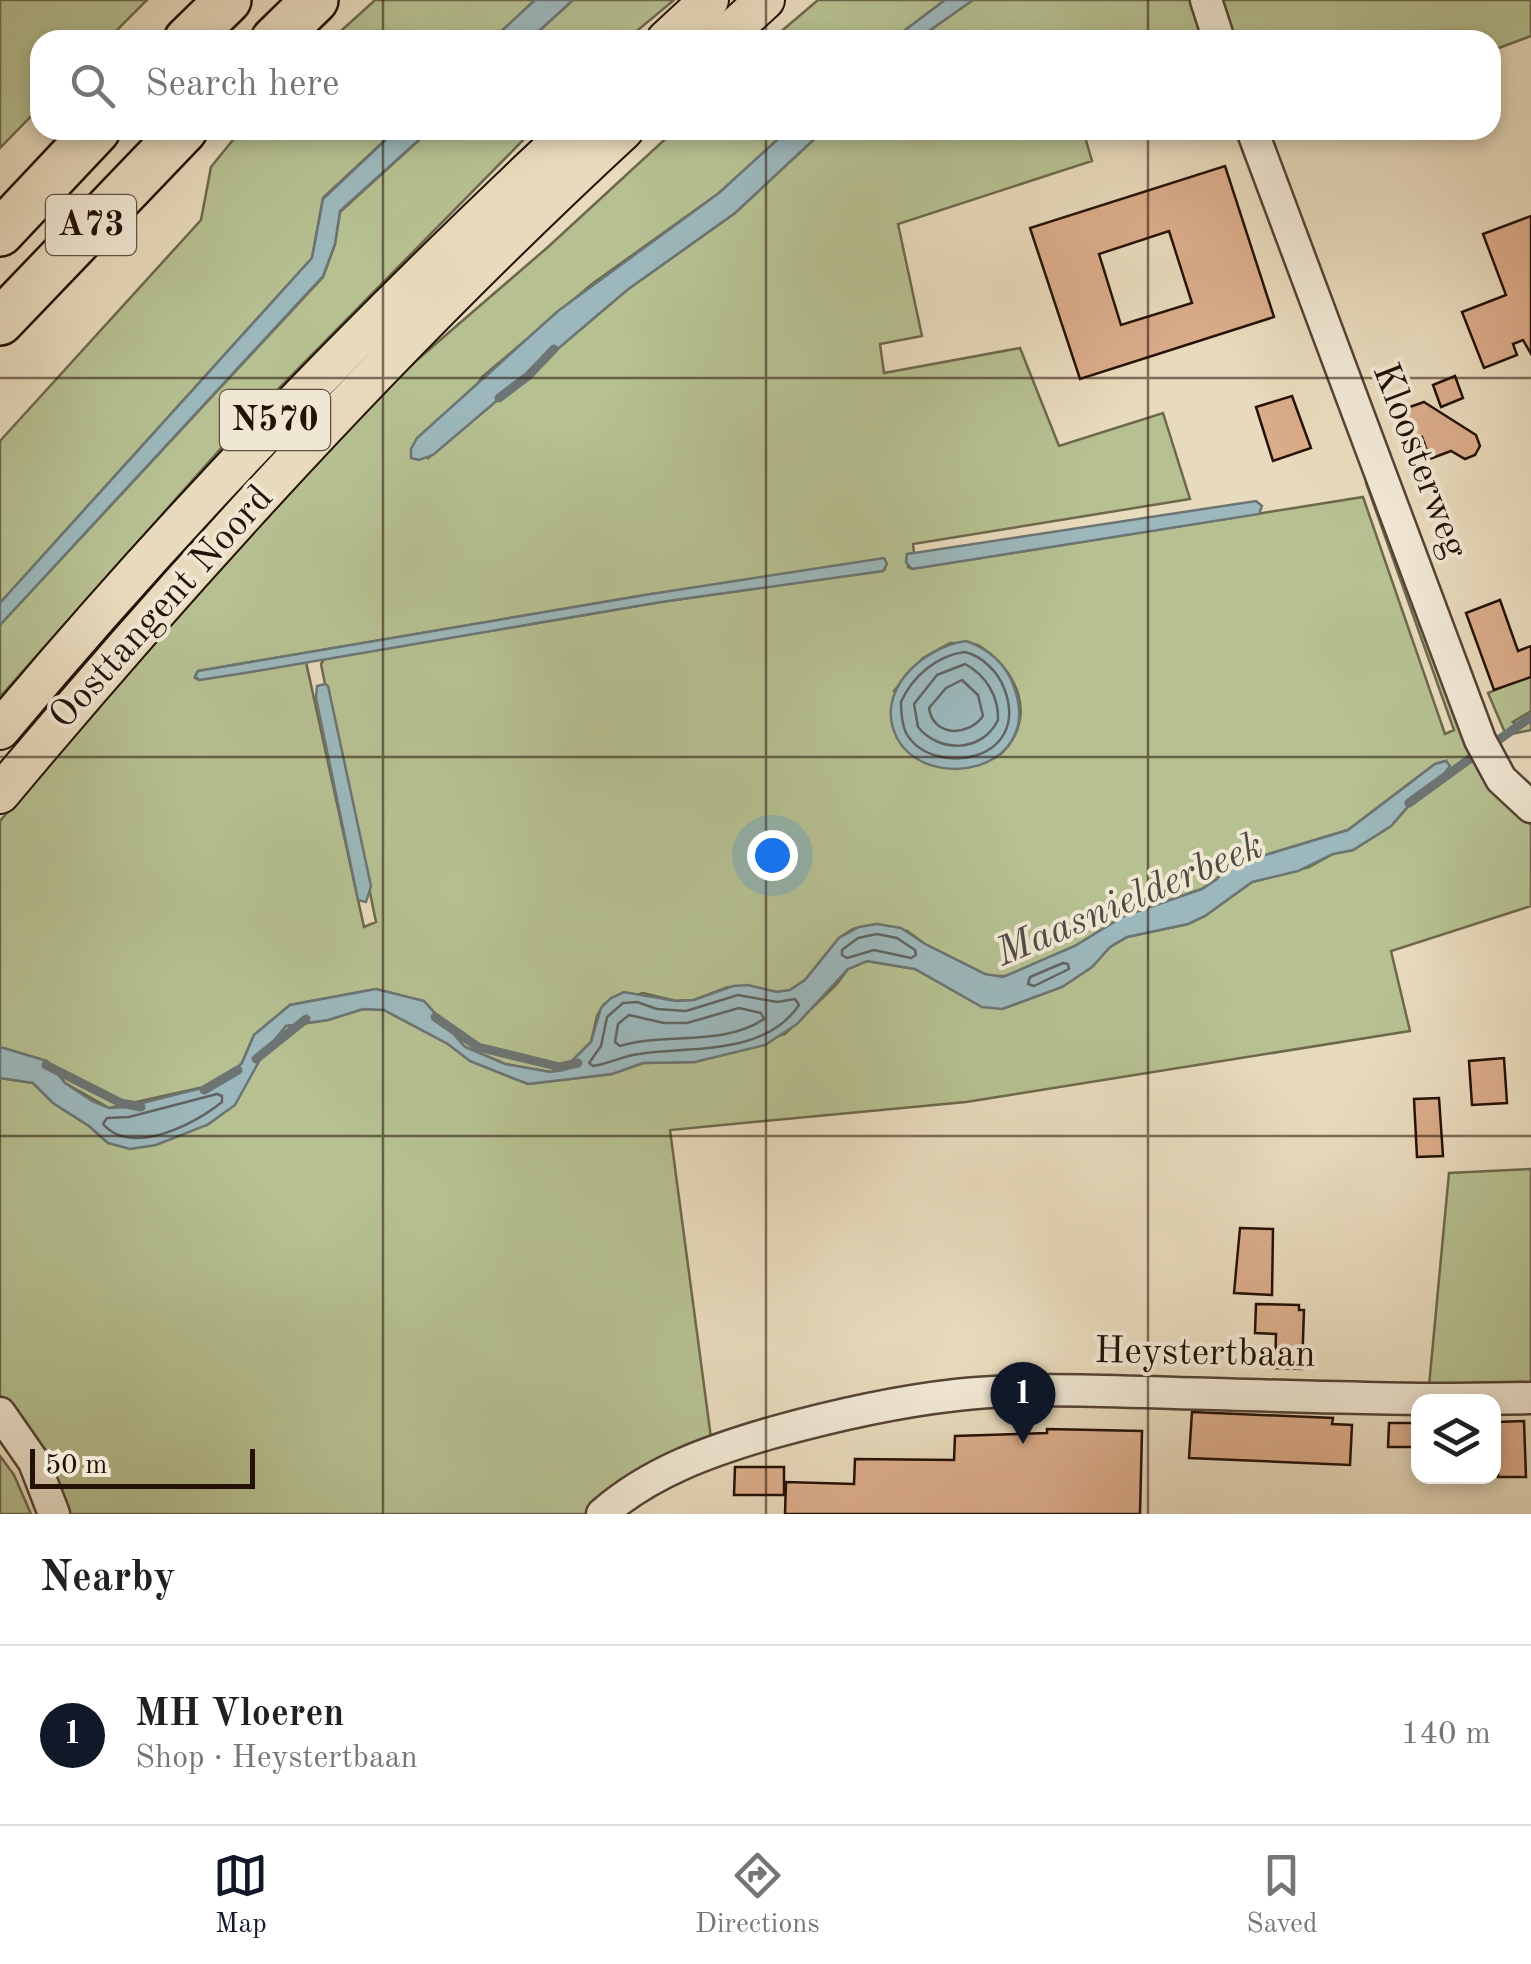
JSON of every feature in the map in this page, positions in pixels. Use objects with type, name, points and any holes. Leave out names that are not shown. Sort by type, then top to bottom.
[{"type":"highway","points":[[197,30],[228,0]]},
{"type":"highway","points":[[284,30],[314,0]]},
{"type":"highway","name":"A73","points":[[0,233],[87,140]]},
{"type":"highway","name":"A73","points":[[0,322],[174,140]]},
{"type":"main road","points":[[677,30],[709,0]]},
{"type":"main road","points":[[732,30],[765,0]]},
{"type":"main road","name":"Oosttangent Noord","points":[[0,730],[272,424],[421,272],[561,140]]},
{"type":"main road","name":"Oosttangent Noord","points":[[0,794],[168,598],[422,324],[614,140]]},
{"type":"street","points":[[1206,0],[1215,30]]},
{"type":"street","name":"Kloosterweg","points":[[1256,140],[1480,740],[1502,779],[1531,807]]},
{"type":"street","name":"Heystertbaan","points":[[602,1514],[647,1479],[710,1452],[873,1407],[958,1395],[1077,1390],[1458,1400],[1531,1398]]},
{"type":"street","points":[[0,1414],[34,1462],[54,1514]]},
{"type":"green space","points":[[0,0],[147,0],[117,30],[30,30],[30,117],[0,148]]},
{"type":"green space","points":[[375,0],[535,0],[503,30],[342,30]]},
{"type":"green space","points":[[573,0],[674,0],[638,30],[540,30]]},
{"type":"green space","points":[[818,0],[945,0],[905,30],[783,30]]},
{"type":"green space","points":[[973,0],[1199,0],[1210,30],[930,30]]},
{"type":"green space","points":[[1218,0],[1531,0],[1531,36],[1501,47],[1501,30],[1228,30]]},
{"type":"green space","points":[[233,140],[385,140],[323,198],[312,258],[0,603],[0,441],[201,220],[211,167]]},
{"type":"green space","points":[[419,140],[523,140],[230,438],[0,697],[0,625],[323,277],[335,244],[340,212]]},
{"type":"green space","points":[[664,140],[777,140],[719,193],[592,284],[482,377],[427,459],[627,290],[735,213],[813,140],[1086,140],[1092,161],[898,224],[922,336],[880,344],[884,373],[1020,348],[1059,446],[1163,413],[1190,499],[913,544],[914,553],[907,554],[908,567],[1363,497],[1445,734],[1454,730],[1366,483],[1372,481],[1500,794],[1531,825],[1531,906],[1391,951],[1410,1031],[966,1102],[670,1130],[711,1438],[931,1388],[594,1507],[587,1514],[68,1514],[0,1399],[0,1078],[33,1083],[53,1103],[108,1143],[207,1125],[234,1105],[263,1054],[286,1026],[328,1020],[363,1009],[384,1010],[448,1044],[470,1061],[528,1084],[612,1074],[643,1063],[695,1062],[785,1034],[848,969],[867,961],[915,969],[974,1002],[1002,1009],[1062,987],[1127,937],[1188,924],[1252,882],[1353,850],[1391,826],[1418,795],[1441,778],[1446,761],[1435,764],[1348,830],[1226,867],[1202,889],[1124,916],[1075,946],[1007,976],[989,976],[907,931],[877,924],[853,929],[839,938],[805,980],[790,990],[728,987],[694,1000],[676,1001],[643,993],[604,1004],[591,1042],[563,1070],[550,1072],[505,1064],[465,1047],[424,1001],[376,989],[290,1005],[254,1035],[242,1063],[222,1083],[109,1108],[65,1083],[47,1061],[0,1047],[0,821],[152,641],[388,385]],"holes":[[[886,569],[324,659],[321,664],[376,922],[364,927],[306,662],[195,678],[198,671],[651,594]],[[950,643],[978,645],[1004,668],[1018,695],[1019,725],[1001,754],[894,691],[923,658]]]},
{"type":"green space","points":[[1531,675],[1531,711],[1513,722],[1518,726],[1531,721],[1531,730],[1506,735],[1488,693]]},
{"type":"green space","points":[[1531,1169],[1531,1390],[1429,1386],[1449,1173]]},
{"type":"green space","points":[[0,1456],[14,1475],[31,1514],[0,1514]]},
{"type":"water","points":[[535,0],[573,0],[540,30],[503,30]]},
{"type":"water","points":[[945,0],[973,0],[930,30],[905,30]]},
{"type":"water","points":[[385,140],[419,140],[340,211],[335,244],[323,276],[0,625],[0,603],[312,258],[323,199]]},
{"type":"water","points":[[777,140],[813,140],[735,213],[627,290],[433,455],[419,460],[411,458],[417,438],[558,311],[719,193]]},
{"type":"water","points":[[1256,501],[1262,506],[1259,514],[912,569],[906,562],[907,554]]},
{"type":"water","points":[[884,558],[887,564],[883,571],[661,602],[245,673],[199,680],[195,676],[198,671]]},
{"type":"water","points":[[966,641],[996,658],[1011,679],[1019,716],[1013,739],[999,755],[978,765],[955,769],[932,766],[912,755],[897,738],[891,721],[892,704],[906,674],[919,662],[934,652]]},
{"type":"water","points":[[325,684],[371,886],[366,902],[358,900],[316,698],[317,686]]},
{"type":"water","points":[[1446,761],[1450,766],[1441,778],[1418,795],[1391,826],[1353,850],[1333,854],[1298,871],[1252,882],[1188,924],[1127,937],[1062,987],[1002,1009],[982,1007],[915,969],[867,961],[848,969],[797,1024],[765,1045],[695,1062],[643,1063],[612,1074],[528,1084],[470,1061],[448,1044],[384,1010],[363,1009],[328,1020],[286,1026],[263,1054],[235,1105],[207,1125],[156,1145],[130,1149],[108,1143],[53,1103],[33,1083],[0,1078],[0,1047],[47,1061],[65,1083],[92,1101],[109,1108],[126,1107],[222,1083],[242,1063],[254,1035],[290,1005],[376,989],[424,1001],[465,1047],[505,1064],[550,1072],[563,1070],[591,1042],[601,1008],[611,998],[624,992],[676,1001],[694,1000],[733,986],[748,985],[777,992],[790,990],[805,980],[839,938],[859,927],[877,924],[901,928],[985,974],[1003,977],[1075,946],[1124,916],[1202,889],[1226,867],[1348,830],[1435,764]]},
{"type":"building","points":[[1225,166],[1274,317],[1080,379],[1030,228]],"holes":[[[1169,231],[1192,303],[1121,325],[1099,254]]]},
{"type":"building","points":[[1531,216],[1531,354],[1523,340],[1513,344],[1517,355],[1484,368],[1462,312],[1506,295],[1483,234]]},
{"type":"building","points":[[1455,376],[1463,398],[1441,407],[1433,385]]},
{"type":"building","points":[[1292,396],[1311,448],[1273,461],[1256,407]]},
{"type":"building","points":[[1424,402],[1476,435],[1480,446],[1475,455],[1465,459],[1451,451],[1430,459],[1422,437],[1416,440],[1404,409]]},
{"type":"building","points":[[1500,600],[1518,651],[1531,646],[1531,677],[1494,690],[1466,613]]},
{"type":"building","points":[[1504,1058],[1507,1103],[1472,1105],[1469,1061]]},
{"type":"building","points":[[1439,1098],[1443,1156],[1417,1157],[1414,1099]]},
{"type":"building","points":[[1240,1228],[1273,1229],[1272,1295],[1234,1293]]},
{"type":"building","points":[[1256,1304],[1299,1305],[1299,1310],[1304,1310],[1302,1369],[1275,1368],[1276,1334],[1255,1333]]},
{"type":"building","points":[[1192,1412],[1333,1418],[1332,1424],[1352,1425],[1350,1465],[1189,1458]]},
{"type":"building","points":[[1524,1421],[1526,1477],[1501,1477],[1501,1422]]},
{"type":"building","points":[[1389,1423],[1411,1423],[1411,1447],[1388,1447]]},
{"type":"building","points":[[1047,1429],[1142,1431],[1140,1514],[785,1514],[786,1482],[854,1484],[855,1459],[954,1460],[955,1436],[1047,1433]]},
{"type":"building","points":[[735,1467],[784,1467],[784,1495],[734,1495]]},
{"type":"waterway","points":[[499,398],[554,349]]},
{"type":"waterway","name":"Maasnielderbeek","points":[[1497,741],[1531,717]]},
{"type":"waterway","name":"Maasnielderbeek","points":[[1409,803],[1471,758]]},
{"type":"waterway","name":"Maasnielderbeek","points":[[435,1017],[478,1047],[560,1067],[578,1063]]},
{"type":"waterway","name":"Maasnielderbeek","points":[[256,1059],[306,1019]]},
{"type":"waterway","name":"Maasnielderbeek","points":[[46,1065],[121,1103],[141,1107]]},
{"type":"waterway","name":"Maasnielderbeek","points":[[204,1090],[238,1070]]},
{"type":"place","name":"MH Vloeren","points":[[1023,1444]]}]
